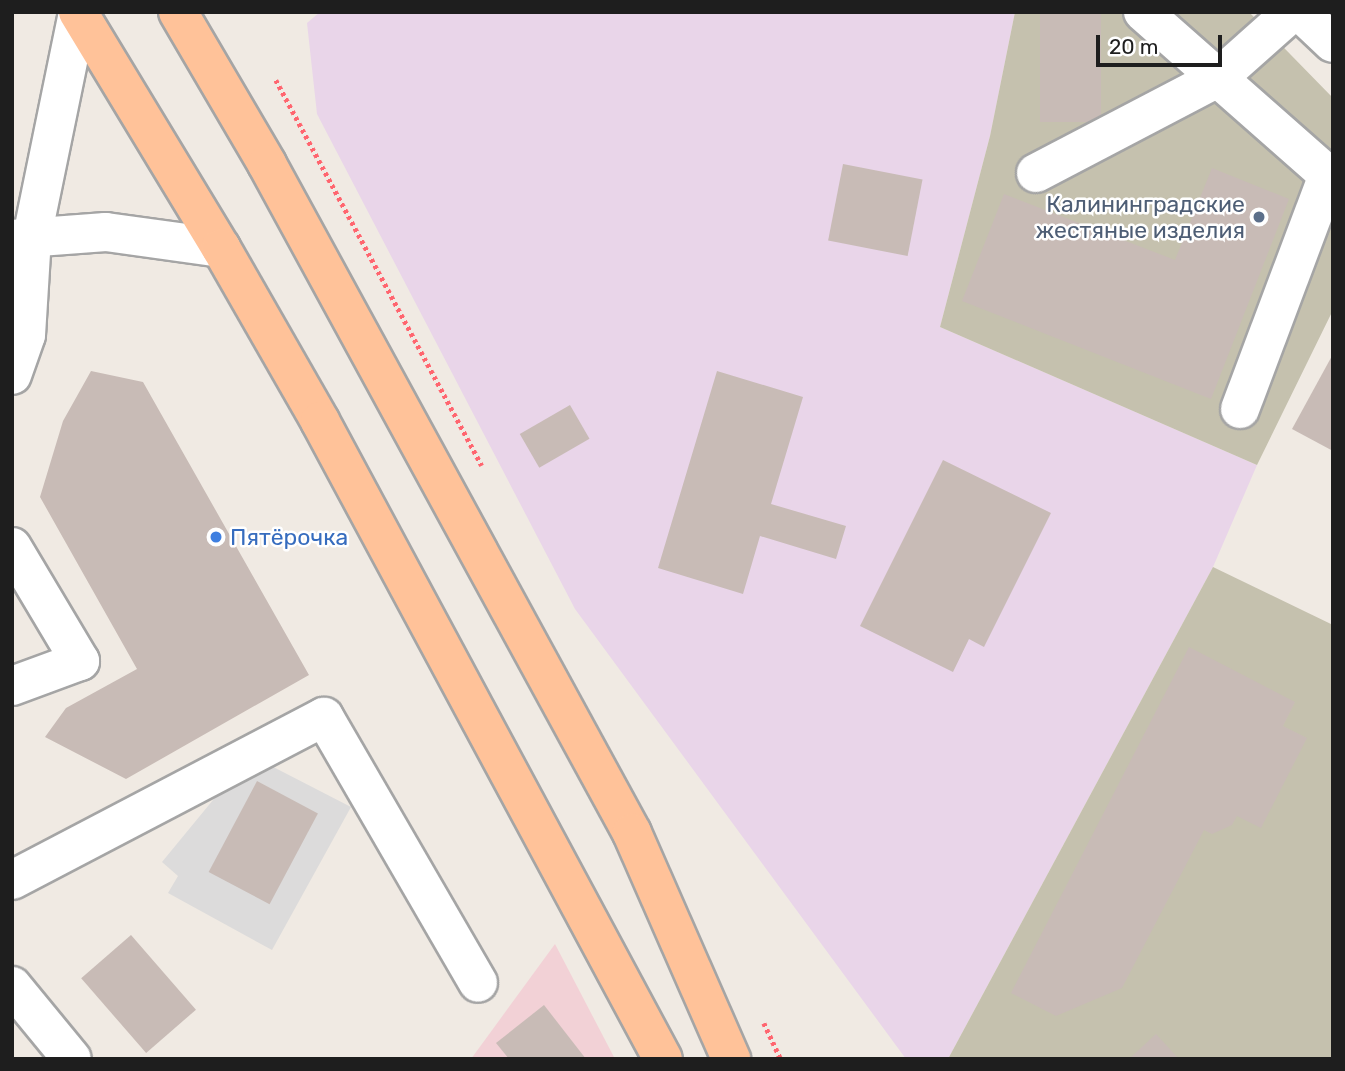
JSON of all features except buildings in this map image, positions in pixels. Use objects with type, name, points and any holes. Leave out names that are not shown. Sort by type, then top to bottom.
[{"type":"main road","points":[[178,12],[267,164],[632,833],[731,1059]]},
{"type":"main road","points":[[78,13],[222,248],[663,1059]]},
{"type":"street","points":[[1143,12],[1328,175],[1240,408]]},
{"type":"street","points":[[1036,173],[1218,78],[1292,12]]},
{"type":"street","points":[[1300,12],[1333,43]]},
{"type":"street","points":[[12,374],[19,331],[22,238],[78,13]]},
{"type":"street","points":[[22,238],[106,232],[222,248]]},
{"type":"street","points":[[12,547],[80,661],[12,686]]},
{"type":"street","points":[[14,872],[324,717],[478,983]]},
{"type":"street","points":[[12,986],[72,1059]]},
{"type":"shaded area","points":[[320,12],[1015,12],[990,136],[940,327],[1257,465],[1213,567],[948,1059],[906,1059],[575,609],[317,114],[307,23]]},
{"type":"shaded area","points":[[1015,12],[1249,12],[1333,98],[1333,310],[1257,465],[940,327],[990,136]]},
{"type":"shaded area","points":[[1213,567],[1333,625],[1333,1059],[948,1059]]},
{"type":"shaded area","points":[[250,755],[351,807],[272,950],[168,893],[178,876],[162,862]]},
{"type":"shaded area","points":[[555,944],[615,1059],[471,1059]]},
{"type":"place","name":"Калининградские жестяные изделия","points":[[1259,217]]},
{"type":"place","name":"Пятёрочка","points":[[216,537]]}]
